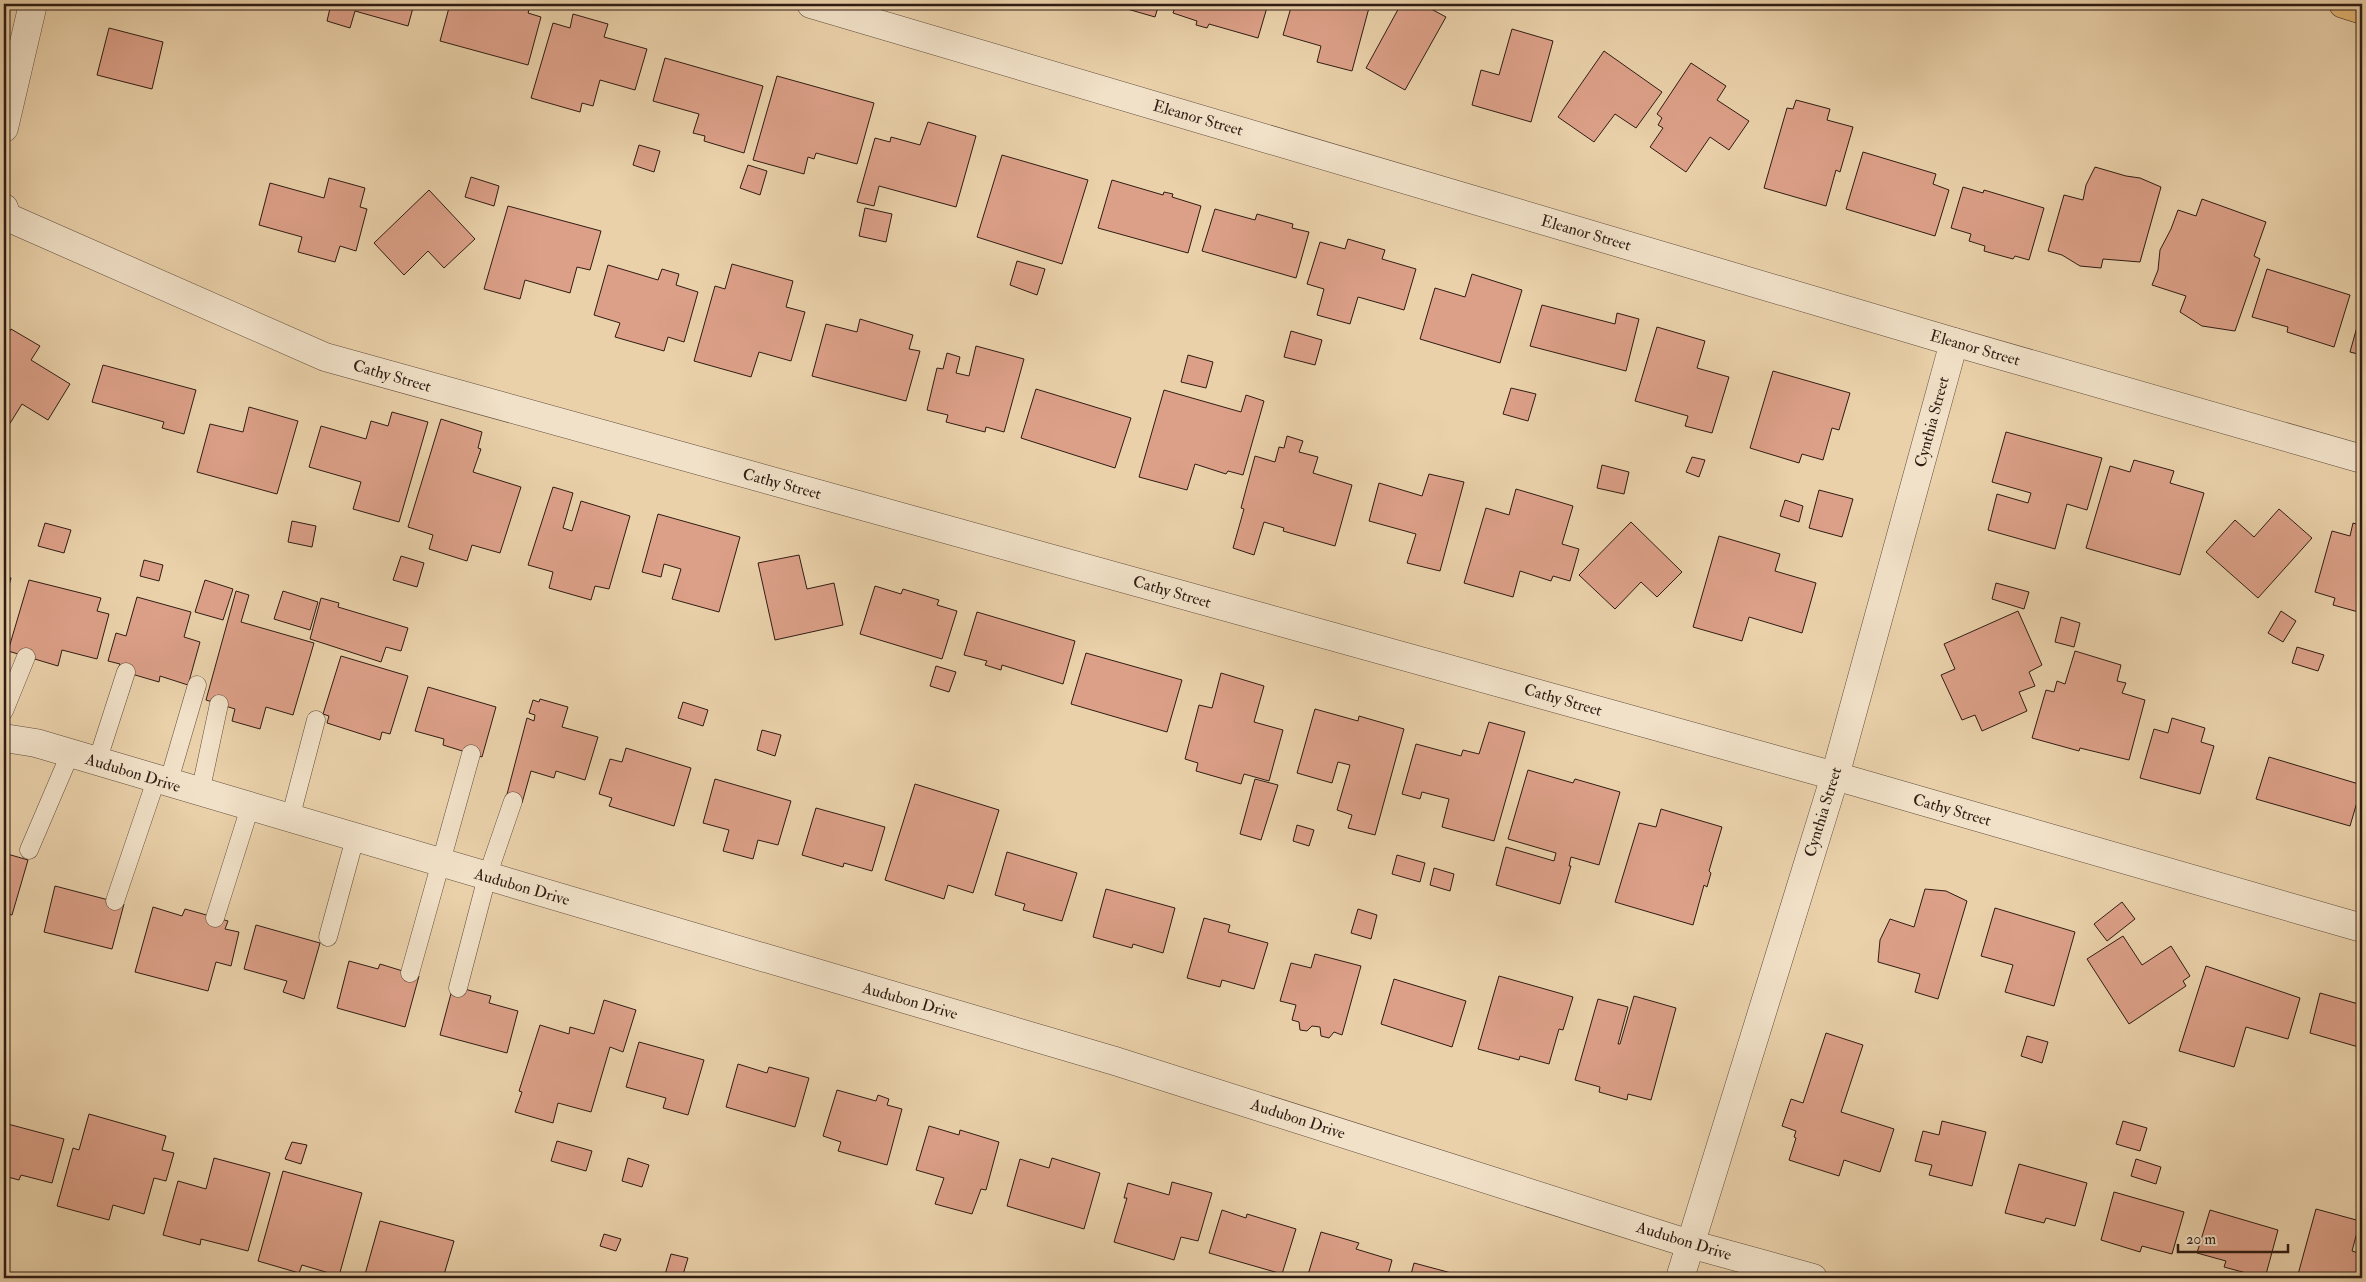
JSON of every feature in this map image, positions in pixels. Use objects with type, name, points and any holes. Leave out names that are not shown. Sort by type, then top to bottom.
[{"type":"highway","points":[[2343,4],[2362,10]]},
{"type":"street","points":[[4,128],[32,4]]},
{"type":"street","name":"Eleanor Street","points":[[811,4],[1954,342],[2362,459]]},
{"type":"street","name":"Cathy Street","points":[[4,208],[7,217],[325,357],[1835,776],[2362,928]]},
{"type":"street","name":"Cynthia Street","points":[[1680,1278],[1835,776],[1954,342]]},
{"type":"street","name":"Audubon Drive","points":[[4,738],[36,743],[162,782],[1115,1061],[1690,1244],[1813,1278]]},
{"type":"lane","points":[[4,711],[26,657]]},
{"type":"lane","points":[[97,762],[126,672]]},
{"type":"lane","points":[[114,901],[162,782],[198,685]]},
{"type":"lane","points":[[200,793],[219,704]]},
{"type":"lane","points":[[290,819],[316,720]]},
{"type":"lane","points":[[29,850],[70,754]]},
{"type":"lane","points":[[410,973],[471,754]]},
{"type":"lane","points":[[458,988],[487,877],[513,801]]},
{"type":"lane","points":[[215,918],[250,807]]},
{"type":"lane","points":[[328,937],[355,838]]},
{"type":"building","points":[[331,4],[414,4],[408,26],[355,11],[350,28],[327,21]]},
{"type":"building","points":[[450,4],[531,4],[528,13],[541,17],[528,65],[440,41]]},
{"type":"building","points":[[1110,4],[1159,4],[1155,17]]},
{"type":"building","points":[[1176,4],[1268,4],[1258,38],[1209,24],[1207,28],[1196,25],[1197,21],[1173,13]]},
{"type":"building","points":[[1292,4],[1370,4],[1352,71],[1317,62],[1321,46],[1283,35]]},
{"type":"building","points":[[1401,4],[1422,4],[1446,17],[1405,90],[1366,68]]},
{"type":"building","points":[[573,14],[608,24],[604,37],[647,49],[635,90],[600,80],[593,106],[582,103],[580,112],[531,98],[553,23],[570,28]]},
{"type":"building","points":[[109,28],[163,42],[152,89],[97,75]]},
{"type":"building","points":[[1512,29],[1553,41],[1531,122],[1472,105],[1481,70],[1499,75]]},
{"type":"building","points":[[1604,51],[1662,92],[1636,128],[1615,114],[1594,142],[1558,117]]},
{"type":"building","points":[[665,58],[763,86],[744,153],[704,141],[705,136],[693,133],[699,114],[653,101]]},
{"type":"building","points":[[1691,63],[1726,86],[1717,100],[1749,121],[1729,150],[1710,137],[1686,172],[1650,147],[1663,128],[1658,125],[1662,118],[1657,114]]},
{"type":"building","points":[[777,76],[874,103],[857,164],[816,153],[814,159],[808,157],[804,174],[753,160]]},
{"type":"building","points":[[1796,100],[1830,109],[1827,120],[1853,127],[1840,172],[1836,170],[1826,206],[1764,188],[1787,108],[1793,109]]},
{"type":"building","points":[[928,122],[976,136],[956,207],[879,186],[874,206],[857,202],[875,138],[890,142],[891,137],[920,145]]},
{"type":"building","points":[[639,145],[660,151],[654,172],[633,165]]},
{"type":"building","points":[[1863,152],[1936,174],[1933,184],[1949,190],[1935,236],[1846,209]]},
{"type":"building","points":[[1002,155],[1088,180],[1062,264],[977,237]]},
{"type":"building","points":[[748,165],[767,171],[760,195],[740,188]]},
{"type":"building","points":[[2095,167],[2140,178],[2161,187],[2140,262],[2103,259],[2101,268],[2080,266],[2062,255],[2048,251],[2064,195],[2083,200],[2086,185]]},
{"type":"building","points":[[471,177],[499,186],[494,206],[465,197]]},
{"type":"building","points":[[329,178],[365,188],[360,207],[367,209],[356,251],[340,246],[335,262],[298,252],[302,237],[259,225],[270,183],[324,198]]},
{"type":"building","points":[[1112,180],[1163,195],[1164,192],[1173,194],[1172,197],[1201,206],[1188,253],[1098,228]]},
{"type":"building","points":[[1963,187],[1983,193],[1984,190],[2044,208],[2029,260],[2015,256],[2013,259],[1984,251],[1985,246],[1969,241],[1971,234],[1951,228]]},
{"type":"building","points":[[429,190],[475,239],[444,268],[428,251],[404,275],[374,243]]},
{"type":"building","points":[[2202,199],[2266,222],[2254,256],[2260,259],[2235,331],[2202,326],[2180,312],[2186,296],[2152,285],[2158,270],[2160,250],[2178,210],[2196,216]]},
{"type":"building","points":[[508,206],[601,231],[590,270],[577,267],[570,293],[525,280],[520,299],[484,289]]},
{"type":"building","points":[[865,208],[892,214],[886,242],[859,236]]},
{"type":"building","points":[[1215,209],[1255,220],[1257,214],[1293,224],[1292,228],[1309,232],[1296,278],[1202,251]]},
{"type":"building","points":[[1348,239],[1385,250],[1382,259],[1416,269],[1404,310],[1358,297],[1350,324],[1317,315],[1324,289],[1307,284],[1320,242],[1345,249]]},
{"type":"building","points":[[1017,261],[1045,269],[1037,295],[1010,285]]},
{"type":"building","points":[[732,264],[793,281],[786,307],[805,312],[791,361],[759,352],[751,377],[694,361],[715,286],[725,289]]},
{"type":"building","points":[[608,265],[658,280],[662,269],[679,274],[676,285],[698,292],[684,342],[668,337],[664,351],[615,337],[620,323],[594,315]]},
{"type":"building","points":[[2267,269],[2350,295],[2334,347],[2287,332],[2288,327],[2252,317]]},
{"type":"building","points":[[1472,274],[1522,290],[1500,363],[1420,339],[1435,288],[1465,297]]},
{"type":"building","points":[[1542,305],[1615,324],[1617,313],[1639,319],[1626,371],[1530,346]]},
{"type":"building","points":[[2362,309],[2362,355],[2350,352]]},
{"type":"building","points":[[860,319],[913,335],[909,349],[920,351],[906,401],[812,376],[826,324],[857,332]]},
{"type":"building","points":[[1657,327],[1705,341],[1697,368],[1729,377],[1712,433],[1685,426],[1688,416],[1635,401]]},
{"type":"building","points":[[11,329],[40,346],[31,360],[70,384],[48,420],[22,404],[4,433],[4,341]]},
{"type":"building","points":[[1291,331],[1322,340],[1315,365],[1284,357]]},
{"type":"building","points":[[976,346],[1024,359],[1004,432],[986,427],[985,432],[946,422],[948,415],[927,410],[937,368],[943,369],[947,353],[960,357],[956,373],[969,376]]},
{"type":"building","points":[[1188,355],[1213,362],[1206,388],[1181,382]]},
{"type":"building","points":[[103,365],[196,390],[184,434],[162,428],[164,422],[92,402]]},
{"type":"building","points":[[1773,371],[1850,393],[1839,430],[1832,428],[1823,460],[1802,454],[1799,463],[1750,448]]},
{"type":"building","points":[[1511,388],[1536,394],[1528,421],[1503,414]]},
{"type":"building","points":[[1036,389],[1131,418],[1115,468],[1021,438]]},
{"type":"building","points":[[1164,390],[1241,412],[1246,395],[1264,401],[1243,475],[1228,471],[1226,474],[1195,464],[1187,490],[1139,477]]},
{"type":"building","points":[[249,407],[298,421],[277,494],[197,472],[210,424],[243,432]]},
{"type":"building","points":[[392,412],[428,422],[399,522],[353,509],[361,482],[309,467],[321,426],[366,439],[371,421],[388,426]]},
{"type":"building","points":[[441,419],[482,432],[478,448],[481,449],[473,472],[521,487],[500,553],[472,545],[467,561],[429,549],[433,535],[408,527]]},
{"type":"building","points":[[2006,432],[2102,458],[2087,510],[2067,504],[2055,549],[1988,530],[1997,494],[2028,503],[2031,493],[1992,482]]},
{"type":"building","points":[[1287,436],[1303,441],[1299,452],[1318,457],[1313,473],[1352,485],[1335,546],[1283,531],[1284,528],[1264,522],[1254,555],[1233,548],[1244,509],[1241,508],[1255,456],[1275,462],[1279,447],[1284,448]]},
{"type":"building","points":[[1692,457],[1705,460],[1699,477],[1686,472]]},
{"type":"building","points":[[2134,460],[2174,471],[2170,483],[2204,493],[2180,575],[2086,548],[2110,466],[2130,472]]},
{"type":"building","points":[[1602,465],[1629,472],[1624,494],[1597,488]]},
{"type":"building","points":[[1429,474],[1464,482],[1440,571],[1407,563],[1416,534],[1369,521],[1379,483],[1422,496]]},
{"type":"building","points":[[553,487],[573,493],[563,528],[572,531],[581,501],[630,516],[609,589],[595,586],[591,600],[549,588],[553,572],[528,565]]},
{"type":"building","points":[[1516,489],[1573,506],[1562,544],[1579,549],[1570,581],[1553,576],[1551,581],[1520,571],[1513,597],[1464,583],[1486,508],[1509,515]]},
{"type":"building","points":[[1819,490],[1853,499],[1842,537],[1809,528]]},
{"type":"building","points":[[1785,500],[1803,506],[1799,522],[1780,516]]},
{"type":"building","points":[[2279,509],[2312,538],[2258,598],[2206,552],[2235,520],[2254,537]]},
{"type":"building","points":[[658,514],[740,537],[719,612],[672,599],[681,569],[664,564],[661,577],[642,572]]},
{"type":"building","points":[[292,521],[316,526],[312,547],[288,542]]},
{"type":"building","points":[[1631,522],[1682,572],[1657,597],[1641,582],[1615,609],[1579,575]]},
{"type":"building","points":[[45,523],[71,530],[64,553],[38,546]]},
{"type":"building","points":[[2353,523],[2362,526],[2362,613],[2333,605],[2335,598],[2315,592],[2332,531],[2350,536]]},
{"type":"building","points":[[1719,536],[1780,554],[1775,571],[1816,583],[1802,633],[1749,617],[1742,641],[1693,627]]},
{"type":"building","points":[[799,555],[807,589],[834,583],[843,625],[775,640],[758,563]]},
{"type":"building","points":[[401,556],[424,563],[417,587],[393,580]]},
{"type":"building","points":[[144,560],[163,565],[159,581],[140,576]]},
{"type":"building","points":[[4,576],[11,578],[4,604]]},
{"type":"building","points":[[29,580],[101,598],[97,611],[109,614],[97,659],[62,650],[58,666],[8,651]]},
{"type":"building","points":[[205,580],[233,589],[223,620],[195,612]]},
{"type":"building","points":[[1996,583],[2029,592],[2024,609],[1992,599]]},
{"type":"building","points":[[875,586],[901,594],[903,589],[939,600],[937,605],[957,611],[942,659],[860,634]]},
{"type":"building","points":[[236,591],[249,595],[241,622],[314,643],[293,715],[266,707],[260,729],[232,721],[235,709],[206,700]]},
{"type":"building","points":[[283,591],[318,602],[310,630],[274,619]]},
{"type":"building","points":[[137,597],[191,612],[184,637],[200,642],[188,685],[160,676],[159,682],[118,670],[120,664],[108,661],[116,633],[126,636]]},
{"type":"building","points":[[321,598],[339,603],[338,607],[408,628],[401,651],[386,647],[381,662],[310,639]]},
{"type":"building","points":[[2018,611],[2042,665],[2029,672],[2035,686],[2019,692],[2027,711],[1982,731],[1975,715],[1962,720],[1941,675],[1955,669],[1944,644]]},
{"type":"building","points":[[2281,611],[2296,621],[2283,642],[2268,633]]},
{"type":"building","points":[[977,612],[1075,641],[1063,684],[1002,665],[1001,670],[985,665],[987,661],[964,655]]},
{"type":"building","points":[[2061,617],[2080,623],[2074,647],[2055,642]]},
{"type":"building","points":[[2297,647],[2324,655],[2318,671],[2292,663]]},
{"type":"building","points":[[2075,651],[2121,665],[2117,681],[2126,683],[2122,693],[2145,700],[2129,760],[2080,748],[2079,751],[2032,738],[2046,690],[2054,692],[2057,681],[2065,684]]},
{"type":"building","points":[[1086,653],[1182,680],[1167,732],[1071,704]]},
{"type":"building","points":[[341,656],[408,676],[390,734],[382,732],[380,740],[327,723],[329,716],[323,714]]},
{"type":"building","points":[[936,666],[956,672],[949,692],[930,686]]},
{"type":"building","points":[[1221,673],[1264,686],[1254,722],[1283,730],[1269,781],[1244,774],[1241,784],[1196,771],[1198,763],[1185,759],[1199,705],[1212,708]]},
{"type":"building","points":[[428,687],[496,707],[482,757],[443,745],[444,739],[415,731]]},
{"type":"building","points":[[540,699],[568,707],[562,727],[598,737],[585,780],[556,771],[554,778],[531,771],[522,803],[506,798],[527,718],[534,721],[535,715],[529,713],[533,700],[539,702]]},
{"type":"building","points":[[683,702],[708,710],[703,726],[678,718]]},
{"type":"building","points":[[1315,709],[1358,721],[1359,716],[1404,729],[1375,835],[1348,828],[1352,815],[1337,810],[1350,765],[1338,762],[1332,783],[1297,773]]},
{"type":"building","points":[[2172,718],[2205,728],[2201,742],[2214,746],[2200,794],[2140,778],[2154,729],[2168,733]]},
{"type":"building","points":[[1489,722],[1525,732],[1494,841],[1442,827],[1449,799],[1422,792],[1420,799],[1402,794],[1416,744],[1461,756],[1463,750],[1479,754]]},
{"type":"building","points":[[762,730],[781,735],[775,756],[757,750]]},
{"type":"building","points":[[626,748],[691,768],[674,826],[609,806],[612,798],[599,794],[610,759],[622,762]]},
{"type":"building","points":[[2269,757],[2362,785],[2350,826],[2256,799]]},
{"type":"building","points":[[1528,770],[1573,783],[1575,779],[1620,792],[1599,865],[1571,857],[1569,866],[1571,866],[1560,904],[1496,885],[1506,847],[1554,861],[1556,853],[1508,839]]},
{"type":"building","points":[[715,779],[791,801],[778,845],[758,840],[753,859],[723,851],[729,830],[703,823]]},
{"type":"building","points":[[1255,779],[1278,785],[1261,840],[1240,834]]},
{"type":"building","points":[[915,784],[999,810],[973,893],[948,885],[944,899],[885,880]]},
{"type":"building","points":[[816,808],[885,827],[872,871],[844,863],[843,867],[802,855]]},
{"type":"building","points":[[1661,809],[1722,827],[1709,871],[1711,873],[1707,887],[1704,885],[1693,925],[1615,902],[1639,823],[1656,827]]},
{"type":"building","points":[[1297,825],[1314,830],[1309,846],[1293,841]]},
{"type":"building","points":[[1007,852],[1077,873],[1062,921],[1023,910],[1025,904],[995,895]]},
{"type":"building","points":[[4,853],[28,860],[12,915],[4,913]]},
{"type":"building","points":[[1397,855],[1425,863],[1420,882],[1392,874]]},
{"type":"building","points":[[1434,868],[1454,874],[1450,891],[1430,885]]},
{"type":"building","points":[[55,886],[124,904],[112,949],[44,932]]},
{"type":"building","points":[[1106,889],[1175,908],[1163,953],[1133,944],[1132,948],[1093,937]]},
{"type":"building","points":[[1925,889],[1946,891],[1967,901],[1938,999],[1915,992],[1920,974],[1878,962],[1880,940],[1890,919],[1914,927]]},
{"type":"building","points":[[2122,902],[2135,919],[2107,941],[2094,924]]},
{"type":"building","points":[[153,907],[182,916],[185,909],[228,921],[225,929],[239,932],[231,966],[216,962],[208,991],[135,972]]},
{"type":"building","points":[[1995,908],[2075,932],[2054,1006],[2005,992],[2013,965],[1981,956]]},
{"type":"building","points":[[1358,909],[1377,915],[1371,939],[1351,933]]},
{"type":"building","points":[[1204,918],[1230,925],[1228,932],[1268,943],[1254,989],[1222,980],[1220,987],[1187,978]]},
{"type":"building","points":[[256,925],[320,943],[304,999],[283,992],[287,981],[244,969]]},
{"type":"building","points":[[2123,936],[2142,965],[2171,946],[2190,976],[2183,981],[2186,986],[2129,1024],[2087,959]]},
{"type":"building","points":[[1315,954],[1361,966],[1342,1035],[1334,1032],[1329,1038],[1321,1036],[1320,1027],[1312,1026],[1307,1031],[1300,1030],[1299,1022],[1292,1020],[1296,1005],[1280,1001],[1291,963],[1311,968]]},
{"type":"building","points":[[349,961],[378,969],[380,964],[419,976],[405,1027],[337,1008]]},
{"type":"building","points":[[2206,966],[2300,998],[2288,1039],[2246,1027],[2234,1067],[2179,1051]]},
{"type":"building","points":[[1499,976],[1573,997],[1563,1030],[1559,1029],[1549,1064],[1520,1056],[1519,1060],[1478,1049]]},
{"type":"building","points":[[1394,979],[1466,1001],[1452,1047],[1381,1024]]},
{"type":"building","points":[[453,986],[491,996],[489,1003],[518,1011],[507,1053],[440,1035]]},
{"type":"building","points":[[2320,993],[2362,1005],[2362,1048],[2310,1033]]},
{"type":"building","points":[[1634,996],[1676,1008],[1651,1100],[1628,1094],[1627,1100],[1599,1092],[1600,1087],[1575,1080],[1598,999],[1628,1007],[1618,1044],[1620,1044]]},
{"type":"building","points":[[604,1000],[636,1010],[623,1052],[610,1047],[591,1112],[558,1103],[553,1123],[515,1112],[522,1092],[519,1091],[540,1025],[569,1034],[570,1027],[594,1034]]},
{"type":"building","points":[[1826,1033],[1863,1045],[1841,1112],[1894,1129],[1880,1172],[1844,1160],[1839,1176],[1789,1160],[1796,1138],[1794,1137],[1796,1131],[1782,1126],[1791,1099],[1803,1103]]},
{"type":"building","points":[[2027,1036],[2048,1042],[2042,1063],[2021,1056]]},
{"type":"building","points":[[639,1042],[704,1060],[688,1115],[663,1108],[666,1098],[626,1087]]},
{"type":"building","points":[[738,1064],[767,1073],[769,1067],[809,1078],[795,1127],[726,1107]]},
{"type":"building","points":[[837,1090],[876,1101],[878,1095],[889,1099],[887,1105],[902,1109],[887,1165],[838,1151],[841,1142],[823,1136]]},
{"type":"building","points":[[89,1114],[166,1136],[162,1150],[174,1153],[166,1181],[154,1178],[144,1214],[113,1205],[109,1220],[57,1206],[73,1148],[79,1150]]},
{"type":"building","points":[[1942,1121],[1986,1132],[1972,1186],[1929,1175],[1932,1165],[1915,1161],[1923,1131],[1939,1135]]},
{"type":"building","points":[[2123,1121],[2147,1128],[2140,1151],[2116,1144]]},
{"type":"building","points":[[4,1123],[64,1139],[52,1183],[21,1175],[19,1180],[4,1176]]},
{"type":"building","points":[[929,1126],[959,1135],[960,1130],[999,1142],[986,1190],[981,1189],[972,1214],[935,1204],[944,1178],[916,1170]]},
{"type":"building","points":[[557,1141],[592,1151],[586,1171],[551,1161]]},
{"type":"building","points":[[292,1142],[307,1145],[301,1164],[285,1159]]},
{"type":"building","points":[[214,1158],[270,1173],[248,1251],[201,1239],[200,1245],[163,1235],[178,1181],[206,1189]]},
{"type":"building","points":[[628,1158],[649,1165],[642,1187],[622,1181]]},
{"type":"building","points":[[1052,1158],[1100,1173],[1084,1229],[1007,1206],[1020,1159],[1049,1168]]},
{"type":"building","points":[[2136,1159],[2161,1167],[2156,1184],[2131,1176]]},
{"type":"building","points":[[2019,1164],[2087,1183],[2075,1226],[2046,1218],[2044,1223],[2005,1213]]},
{"type":"building","points":[[283,1171],[362,1193],[339,1276],[302,1265],[299,1273],[258,1261]]},
{"type":"building","points":[[1172,1182],[1212,1193],[1198,1241],[1181,1237],[1174,1260],[1114,1242],[1127,1198],[1124,1198],[1128,1183],[1169,1195]]},
{"type":"building","points":[[2114,1192],[2184,1212],[2172,1254],[2142,1246],[2140,1252],[2101,1240]]},
{"type":"building","points":[[2316,1209],[2360,1221],[2352,1251],[2362,1254],[2362,1278],[2297,1278]]},
{"type":"building","points":[[1222,1210],[1246,1218],[1247,1214],[1296,1229],[1282,1274],[1209,1253]]},
{"type":"building","points":[[2210,1210],[2278,1230],[2265,1278],[2224,1267],[2226,1261],[2197,1253]]},
{"type":"building","points":[[380,1221],[454,1241],[443,1278],[364,1278]]},
{"type":"building","points":[[1321,1232],[1359,1243],[1356,1249],[1392,1260],[1387,1278],[1307,1278]]},
{"type":"building","points":[[604,1234],[621,1239],[616,1251],[600,1246]]},
{"type":"building","points":[[671,1254],[688,1258],[682,1278],[664,1278]]},
{"type":"building","points":[[1414,1263],[1470,1278],[1410,1278]]}]
